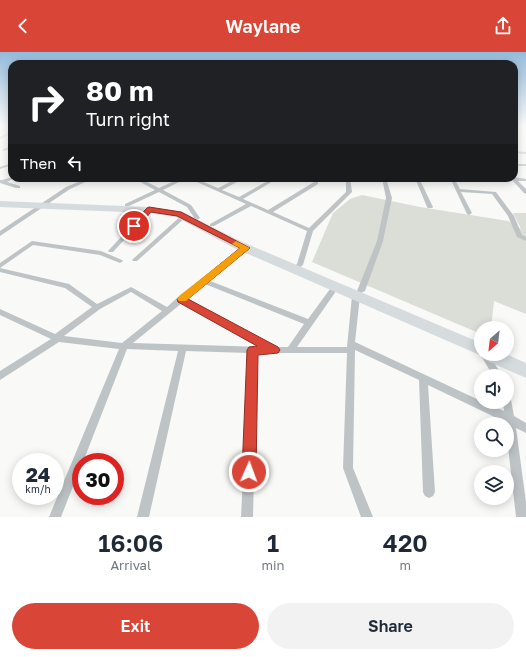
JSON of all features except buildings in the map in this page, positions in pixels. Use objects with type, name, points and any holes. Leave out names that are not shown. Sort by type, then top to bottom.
[{"type":"highway","points":[[0,201],[44,205],[149,210],[179,214],[246,248],[297,267],[335,287],[358,294],[474,340]]},
{"type":"highway","points":[[0,204],[127,205],[152,206],[183,211],[297,267],[474,347]]},
{"type":"highway","points":[[514,358],[526,364]]},
{"type":"highway","points":[[504,361],[526,371]]},
{"type":"street","points":[[1,182],[18,187]]},
{"type":"street","points":[[0,234],[68,188],[82,182]]},
{"type":"street","points":[[143,182],[189,206],[197,218]]},
{"type":"street","points":[[127,205],[177,182]]},
{"type":"street","points":[[201,182],[310,230]]},
{"type":"street","points":[[219,190],[234,182]]},
{"type":"street","points":[[240,199],[269,182]]},
{"type":"street","points":[[269,212],[316,182]]},
{"type":"street","points":[[297,267],[310,230],[349,192],[348,182]]},
{"type":"street","points":[[367,517],[348,468],[351,347],[358,294],[380,241],[389,198],[385,182]]},
{"type":"street","points":[[419,182],[430,207]]},
{"type":"street","points":[[454,182],[469,213]]},
{"type":"street","points":[[517,182],[526,192]]},
{"type":"street","points":[[458,190],[494,193],[511,216],[518,236],[526,239]]},
{"type":"street","points":[[212,225],[251,204]]},
{"type":"street","points":[[111,251],[149,210]]},
{"type":"street","points":[[135,260],[184,216]]},
{"type":"street","points":[[0,266],[32,243],[101,253],[120,261]]},
{"type":"street","points":[[55,517],[124,346],[246,248]]},
{"type":"street","points":[[0,270],[67,286],[97,306]]},
{"type":"street","points":[[204,281],[309,323]]},
{"type":"street","points":[[290,350],[335,287]]},
{"type":"street","points":[[0,376],[57,338],[97,306],[131,289],[167,311]]},
{"type":"street","points":[[181,299],[274,350]]},
{"type":"street","points":[[0,312],[57,338],[124,346],[253,350],[351,347],[423,378],[506,417]]},
{"type":"street","points":[[143,517],[184,348]]},
{"type":"street","points":[[248,517],[253,350]]},
{"type":"street","points":[[423,378],[430,492]]},
{"type":"street","points":[[514,421],[526,428]]},
{"type":"street","points":[[514,452],[522,517]]},
{"type":"shaded area","points":[[362,195],[420,207],[508,221],[521,229],[513,213],[526,213],[526,314],[494,301],[492,321],[474,321],[474,331],[312,262],[333,213],[350,199]]},
{"type":"slow traffic","points":[[182,299],[246,248],[236,244]]},
{"type":"route","points":[[134,226],[149,210],[179,214],[246,248],[181,299],[274,350],[253,350],[249,472]]}]
